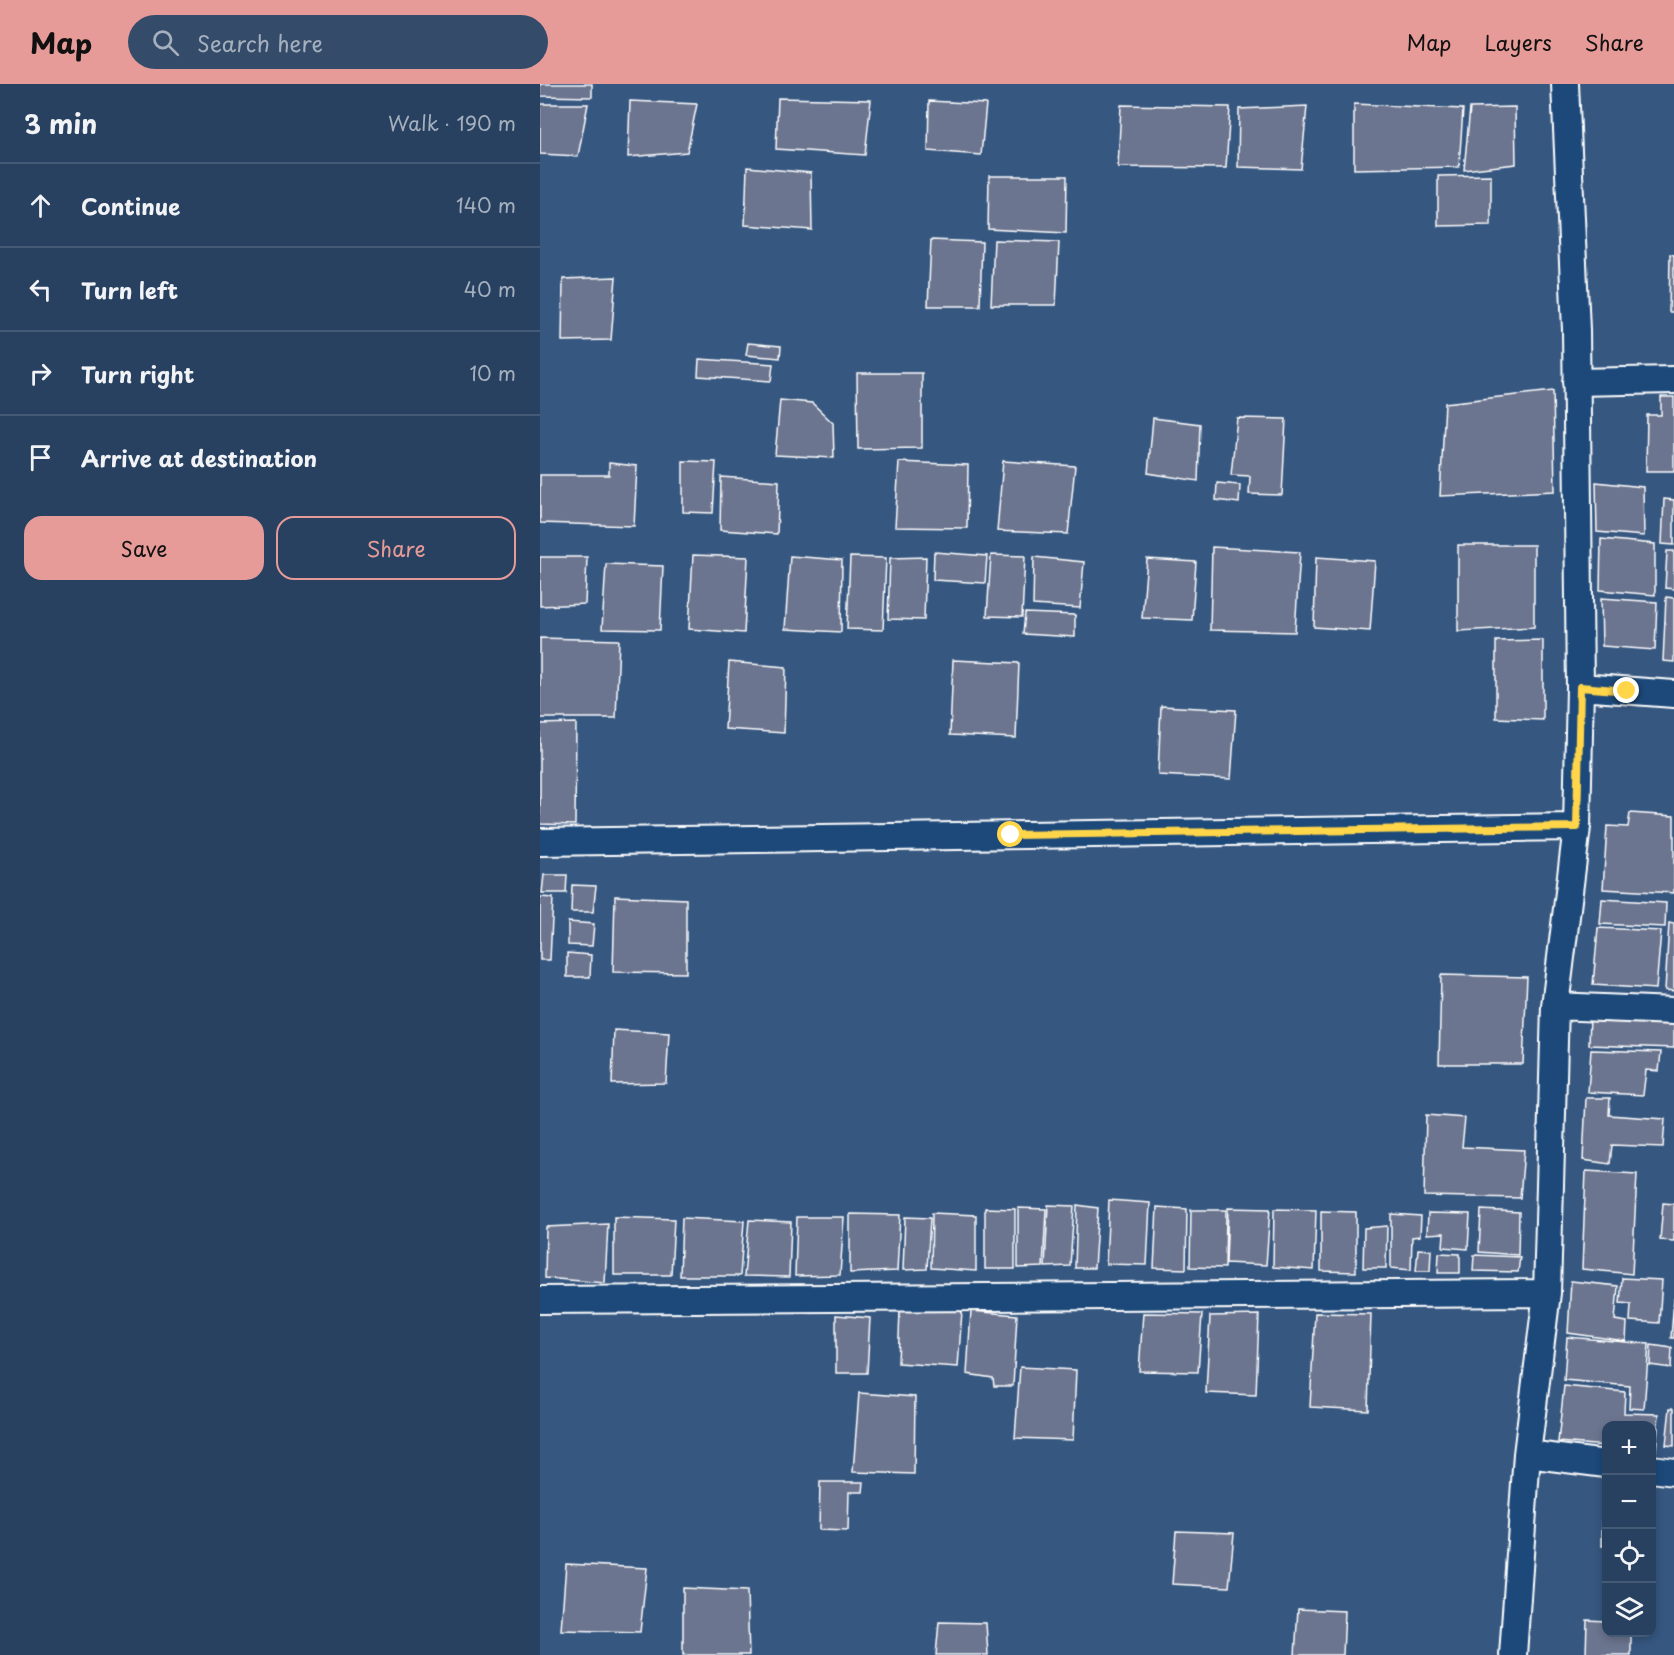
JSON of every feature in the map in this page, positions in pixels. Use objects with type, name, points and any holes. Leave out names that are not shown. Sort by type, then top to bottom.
[{"type":"street","points":[[1513,1655],[1527,1454],[1547,1293],[1555,1006],[1577,827],[1580,687],[1576,330],[1565,84]]},
{"type":"street","points":[[1576,382],[1674,380]]},
{"type":"street","points":[[1580,687],[1674,694]]},
{"type":"street","points":[[540,842],[1577,827]]},
{"type":"street","points":[[1555,1006],[1674,1011]]},
{"type":"street","points":[[540,1300],[1547,1293]]},
{"type":"street","points":[[1527,1454],[1602,1463]]},
{"type":"street","points":[[1656,1470],[1674,1472]]},
{"type":"building","points":[[540,84],[592,84],[592,97],[540,96]]},
{"type":"building","points":[[778,98],[871,100],[865,155],[776,149]]},
{"type":"building","points":[[630,101],[697,104],[687,152],[628,157]]},
{"type":"building","points":[[929,101],[986,104],[981,155],[928,151]]},
{"type":"building","points":[[540,104],[588,104],[578,156],[540,154]]},
{"type":"building","points":[[1354,104],[1463,109],[1459,167],[1354,169]]},
{"type":"building","points":[[1121,105],[1230,107],[1226,168],[1118,167]]},
{"type":"building","points":[[1307,106],[1301,169],[1238,167],[1239,109]]},
{"type":"building","points":[[1515,107],[1516,164],[1464,170],[1470,108]]},
{"type":"building","points":[[747,167],[811,173],[812,230],[745,225]]},
{"type":"building","points":[[1491,175],[1491,225],[1438,226],[1438,176]]},
{"type":"building","points":[[989,176],[1067,176],[1066,233],[988,229]]},
{"type":"building","points":[[931,240],[982,242],[980,306],[928,306]]},
{"type":"building","points":[[994,240],[1059,242],[1056,305],[991,305]]},
{"type":"building","points":[[1670,254],[1674,255],[1674,312],[1669,312]]},
{"type":"building","points":[[616,277],[611,340],[562,341],[563,279]]},
{"type":"building","points":[[748,343],[781,346],[780,358],[746,355]]},
{"type":"building","points":[[699,359],[773,364],[771,381],[698,376]]},
{"type":"building","points":[[857,373],[922,373],[922,448],[858,449]]},
{"type":"building","points":[[1553,391],[1555,491],[1440,496],[1445,403]]},
{"type":"building","points":[[1661,397],[1674,397],[1674,471],[1646,471],[1647,415],[1661,415]]},
{"type":"building","points":[[780,400],[812,403],[833,423],[834,458],[775,455]]},
{"type":"building","points":[[1153,418],[1200,424],[1198,481],[1148,473]]},
{"type":"building","points":[[1237,418],[1286,419],[1282,495],[1249,494],[1250,476],[1231,475]]},
{"type":"building","points":[[683,461],[716,462],[713,513],[683,512]]},
{"type":"building","points":[[1003,461],[1075,466],[1068,534],[997,531]]},
{"type":"building","points":[[899,462],[968,465],[967,528],[895,527]]},
{"type":"building","points":[[609,463],[637,466],[634,526],[540,523],[540,475],[609,475]]},
{"type":"building","points":[[721,477],[779,481],[777,534],[720,530]]},
{"type":"building","points":[[1596,482],[1643,487],[1644,536],[1597,532]]},
{"type":"building","points":[[1217,483],[1240,485],[1239,503],[1216,500]]},
{"type":"building","points":[[1664,499],[1674,500],[1674,545],[1662,544]]},
{"type":"building","points":[[1601,539],[1655,544],[1655,595],[1600,590]]},
{"type":"building","points":[[1458,545],[1534,545],[1534,627],[1458,631]]},
{"type":"building","points":[[1212,547],[1300,552],[1295,632],[1210,630]]},
{"type":"building","points":[[1667,551],[1674,551],[1674,589],[1665,588]]},
{"type":"building","points":[[934,552],[987,556],[985,583],[933,580]]},
{"type":"building","points":[[693,555],[748,557],[744,633],[689,629]]},
{"type":"building","points":[[991,555],[1025,556],[1022,617],[987,616]]},
{"type":"building","points":[[790,556],[842,560],[841,632],[785,629]]},
{"type":"building","points":[[540,557],[587,557],[585,604],[540,606]]},
{"type":"building","points":[[850,557],[886,558],[883,630],[847,629]]},
{"type":"building","points":[[926,557],[924,620],[888,619],[890,558]]},
{"type":"building","points":[[1034,557],[1084,562],[1080,608],[1033,605]]},
{"type":"building","points":[[1316,557],[1375,561],[1370,631],[1314,627]]},
{"type":"building","points":[[1147,559],[1196,562],[1192,620],[1142,618]]},
{"type":"building","points":[[606,564],[663,566],[660,630],[602,629]]},
{"type":"building","points":[[1666,597],[1674,598],[1674,662],[1663,661]]},
{"type":"building","points":[[1601,598],[1657,602],[1655,650],[1602,646]]},
{"type":"building","points":[[1025,613],[1075,615],[1075,637],[1023,634]]},
{"type":"building","points":[[540,638],[619,640],[616,718],[540,718]]},
{"type":"building","points":[[1543,640],[1543,720],[1496,718],[1496,641]]},
{"type":"building","points":[[953,660],[1019,663],[1016,738],[950,735]]},
{"type":"building","points":[[729,662],[786,667],[784,733],[725,729]]},
{"type":"building","points":[[1161,706],[1236,710],[1231,779],[1158,775]]},
{"type":"building","points":[[576,723],[575,825],[540,824],[540,724]]},
{"type":"building","points":[[1630,813],[1674,816],[1674,893],[1603,889],[1607,826],[1628,827]]},
{"type":"building","points":[[544,875],[567,875],[566,893],[542,893]]},
{"type":"building","points":[[572,885],[596,886],[593,912],[571,912]]},
{"type":"building","points":[[615,896],[686,899],[686,973],[613,972]]},
{"type":"building","points":[[540,897],[553,898],[550,960],[540,960]]},
{"type":"building","points":[[1602,899],[1666,903],[1665,927],[1600,924]]},
{"type":"building","points":[[568,922],[594,924],[592,946],[568,945]]},
{"type":"building","points":[[1669,923],[1674,924],[1674,991],[1665,990]]},
{"type":"building","points":[[1598,928],[1661,931],[1656,989],[1593,985]]},
{"type":"building","points":[[567,953],[591,955],[590,977],[567,977]]},
{"type":"building","points":[[1441,975],[1527,977],[1523,1064],[1439,1064]]},
{"type":"building","points":[[1590,1016],[1674,1020],[1674,1048],[1589,1045]]},
{"type":"building","points":[[614,1030],[669,1033],[666,1083],[612,1084]]},
{"type":"building","points":[[1591,1050],[1661,1052],[1659,1071],[1646,1070],[1643,1095],[1588,1092]]},
{"type":"building","points":[[1586,1098],[1610,1098],[1609,1115],[1665,1119],[1663,1147],[1612,1145],[1610,1164],[1583,1160]]},
{"type":"building","points":[[1426,1115],[1465,1118],[1462,1147],[1524,1150],[1520,1198],[1424,1196]]},
{"type":"building","points":[[1586,1171],[1637,1174],[1632,1274],[1582,1269]]},
{"type":"building","points":[[1109,1200],[1150,1203],[1147,1265],[1106,1264]]},
{"type":"building","points":[[1663,1203],[1674,1204],[1674,1241],[1660,1240]]},
{"type":"building","points":[[1048,1205],[1074,1206],[1070,1266],[1045,1267]]},
{"type":"building","points":[[1077,1205],[1098,1208],[1094,1268],[1075,1268]]},
{"type":"building","points":[[1157,1207],[1187,1209],[1186,1269],[1154,1268]]},
{"type":"building","points":[[985,1208],[1015,1209],[1015,1269],[985,1269]]},
{"type":"building","points":[[1018,1208],[1046,1209],[1043,1267],[1018,1268]]},
{"type":"building","points":[[1228,1208],[1270,1209],[1266,1265],[1226,1263]]},
{"type":"building","points":[[1274,1209],[1316,1210],[1314,1270],[1273,1267]]},
{"type":"building","points":[[1191,1210],[1226,1210],[1225,1268],[1190,1267]]},
{"type":"building","points":[[1481,1210],[1519,1212],[1518,1255],[1479,1252]]},
{"type":"building","points":[[1321,1211],[1356,1212],[1356,1272],[1321,1271]]},
{"type":"building","points":[[932,1213],[976,1215],[976,1271],[931,1268]]},
{"type":"building","points":[[1428,1213],[1470,1214],[1468,1249],[1443,1247],[1444,1233],[1427,1234]]},
{"type":"building","points":[[850,1214],[900,1215],[897,1271],[850,1273]]},
{"type":"building","points":[[1391,1214],[1421,1216],[1420,1236],[1412,1237],[1411,1270],[1391,1268]]},
{"type":"building","points":[[614,1217],[674,1219],[671,1275],[614,1275]]},
{"type":"building","points":[[797,1217],[844,1217],[840,1275],[795,1276]]},
{"type":"building","points":[[905,1217],[930,1218],[927,1269],[903,1270]]},
{"type":"building","points":[[682,1218],[744,1221],[740,1276],[680,1276]]},
{"type":"building","points":[[749,1220],[791,1222],[789,1277],[744,1276]]},
{"type":"building","points":[[608,1224],[605,1283],[545,1278],[546,1227]]},
{"type":"building","points":[[1387,1226],[1386,1268],[1363,1268],[1364,1228]]},
{"type":"building","points":[[1418,1249],[1431,1250],[1430,1271],[1416,1271]]},
{"type":"building","points":[[1439,1253],[1460,1254],[1460,1273],[1438,1273]]},
{"type":"building","points":[[1474,1255],[1520,1257],[1518,1272],[1473,1271]]},
{"type":"building","points":[[1622,1278],[1662,1280],[1659,1323],[1630,1321],[1631,1304],[1620,1303]]},
{"type":"building","points":[[1571,1281],[1618,1286],[1615,1320],[1627,1322],[1626,1341],[1568,1333]]},
{"type":"building","points":[[1674,1298],[1674,1338],[1671,1338]]},
{"type":"building","points":[[900,1310],[962,1311],[958,1367],[898,1363]]},
{"type":"building","points":[[971,1311],[1017,1315],[1013,1386],[994,1386],[993,1378],[967,1374]]},
{"type":"building","points":[[1143,1313],[1202,1314],[1198,1372],[1139,1371]]},
{"type":"building","points":[[1315,1313],[1371,1314],[1368,1410],[1310,1407]]},
{"type":"building","points":[[836,1315],[870,1318],[867,1373],[836,1373]]},
{"type":"building","points":[[1259,1315],[1256,1395],[1206,1393],[1210,1316]]},
{"type":"building","points":[[1567,1337],[1649,1344],[1644,1409],[1629,1408],[1630,1386],[1564,1380]]},
{"type":"building","points":[[1651,1345],[1672,1348],[1671,1368],[1650,1365]]},
{"type":"building","points":[[1020,1367],[1076,1370],[1073,1440],[1015,1438]]},
{"type":"building","points":[[1564,1386],[1625,1392],[1624,1413],[1659,1414],[1656,1451],[1656,1421],[1602,1421],[1602,1446],[1558,1442]]},
{"type":"building","points":[[859,1393],[915,1397],[914,1474],[853,1472]]},
{"type":"building","points":[[1670,1408],[1674,1408],[1674,1446],[1666,1445]]},
{"type":"building","points":[[820,1482],[864,1482],[863,1492],[849,1492],[848,1531],[819,1530]]},
{"type":"building","points":[[1176,1531],[1234,1533],[1229,1587],[1172,1584]]},
{"type":"building","points":[[566,1564],[647,1568],[640,1632],[561,1630]]},
{"type":"building","points":[[683,1588],[747,1591],[749,1655],[683,1655]]},
{"type":"building","points":[[1298,1609],[1345,1611],[1343,1655],[1295,1655]]},
{"type":"building","points":[[1587,1620],[1602,1621],[1602,1637],[1631,1637],[1631,1655],[1586,1655]]},
{"type":"building","points":[[939,1622],[986,1623],[988,1655],[936,1655]]},
{"type":"route","points":[[1011,835],[1577,827],[1580,687],[1627,691]]}]
